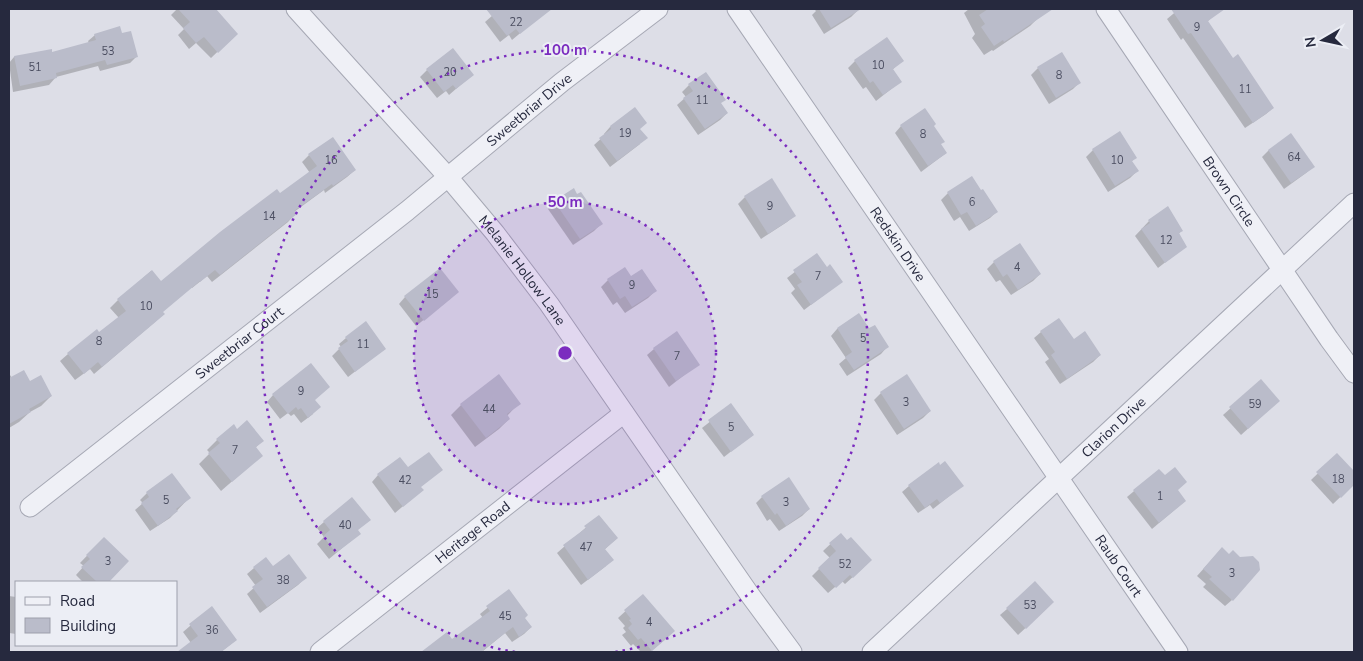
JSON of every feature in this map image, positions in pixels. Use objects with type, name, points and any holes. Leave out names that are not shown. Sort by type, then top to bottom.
[{"type":"street","name":"Melanie Hollow Lane","points":[[296,9],[448,177],[495,233],[549,304],[750,595],[792,652]]},
{"type":"street","name":"Sweetbriar Drive","points":[[448,177],[562,82],[658,9]]},
{"type":"street","name":"Redskin Drive","points":[[737,9],[1060,479]]},
{"type":"street","name":"Brown Circle","points":[[1106,9],[1329,339],[1354,372]]},
{"type":"street","name":"Sweetbriar Court","points":[[30,507],[448,177]]},
{"type":"street","name":"Clarion Drive","points":[[872,652],[1060,479],[1354,203]]},
{"type":"street","name":"Heritage Road","points":[[320,652],[624,413]]},
{"type":"street","name":"Raub Court","points":[[1060,479],[1178,652]]},
{"type":"building","points":[[178,9],[216,9],[238,34],[218,53],[204,37],[196,43],[183,28],[190,22]]},
{"type":"building","points":[[486,9],[552,9],[520,34],[516,29],[507,36]]},
{"type":"building","points":[[819,9],[861,9],[831,28]]},
{"type":"building","points":[[988,9],[1053,9],[1004,42],[1003,40],[994,46],[981,27],[985,24],[979,15]]},
{"type":"building","points":[[1171,9],[1225,9],[1208,21],[1233,58],[1238,54],[1274,108],[1253,123],[1191,33],[1188,34]]},
{"type":"building","points":[[120,26],[122,33],[131,31],[138,57],[107,65],[105,60],[56,73],[57,78],[20,86],[14,56],[52,49],[52,52],[96,40],[94,34]]},
{"type":"building","points":[[887,37],[904,61],[893,69],[902,82],[883,95],[873,81],[870,83],[854,60]]},
{"type":"building","points":[[453,48],[474,75],[456,89],[453,85],[444,92],[426,69]]},
{"type":"building","points":[[1062,52],[1081,83],[1056,98],[1037,67]]},
{"type":"building","points":[[706,72],[726,100],[721,103],[728,113],[705,129],[683,98],[693,91],[688,84]]},
{"type":"building","points":[[635,107],[647,123],[640,129],[648,138],[617,161],[599,138],[611,129],[610,126]]},
{"type":"building","points":[[925,108],[945,142],[941,144],[947,153],[928,166],[900,125]]},
{"type":"building","points":[[1120,131],[1137,158],[1132,161],[1139,171],[1115,186],[1092,149]]},
{"type":"building","points":[[1291,133],[1315,167],[1291,183],[1268,150]]},
{"type":"building","points":[[333,137],[356,170],[333,186],[332,184],[294,211],[297,214],[220,275],[215,270],[200,281],[163,312],[165,314],[102,367],[98,362],[84,374],[67,353],[97,329],[99,332],[126,311],[117,299],[152,270],[161,281],[220,232],[277,189],[280,193],[317,166],[308,154]]},
{"type":"building","points":[[972,176],[998,212],[976,226],[967,212],[961,215],[947,192]]},
{"type":"building","points":[[772,178],[796,216],[768,234],[744,196]]},
{"type":"building","points":[[574,188],[577,194],[581,192],[603,224],[580,239],[554,201]]},
{"type":"building","points":[[1168,206],[1183,231],[1179,233],[1187,247],[1165,263],[1141,229],[1150,223],[1148,220]]},
{"type":"building","points":[[1020,243],[1041,274],[1018,290],[1007,274],[1003,277],[993,261]]},
{"type":"building","points":[[817,253],[827,267],[830,264],[843,282],[811,305],[797,285],[802,282],[793,270]]},
{"type":"building","points":[[625,267],[631,276],[642,269],[657,291],[632,307],[625,296],[620,299],[607,279]]},
{"type":"building","points":[[440,268],[459,292],[424,321],[404,296]]},
{"type":"building","points":[[859,313],[869,328],[875,325],[889,347],[854,370],[845,357],[852,352],[837,328]]},
{"type":"building","points":[[1059,318],[1074,339],[1085,331],[1101,355],[1067,379],[1051,355],[1055,352],[1040,331]]},
{"type":"building","points":[[366,321],[386,349],[355,372],[338,348],[348,341],[345,337]]},
{"type":"building","points":[[677,331],[700,365],[676,381],[653,348]]},
{"type":"building","points":[[311,363],[330,387],[315,400],[321,407],[308,418],[301,408],[298,410],[296,407],[288,414],[272,394]]},
{"type":"building","points":[[24,370],[30,381],[41,375],[52,396],[29,409],[31,412],[9,424],[9,378]]},
{"type":"building","points":[[499,374],[521,404],[507,414],[510,419],[486,438],[460,404]]},
{"type":"building","points":[[907,374],[931,411],[904,429],[880,392]]},
{"type":"building","points":[[1261,379],[1280,401],[1248,429],[1229,407]]},
{"type":"building","points":[[731,403],[754,435],[731,452],[708,420]]},
{"type":"building","points":[[247,420],[264,441],[256,447],[263,456],[232,482],[208,453],[220,443],[216,439],[234,424],[237,429]]},
{"type":"building","points":[[429,452],[443,470],[421,487],[424,490],[403,507],[377,474],[400,457],[408,467]]},
{"type":"building","points":[[1337,453],[1354,471],[1354,485],[1341,498],[1316,472]]},
{"type":"building","points":[[945,461],[964,486],[940,503],[937,499],[925,508],[908,485],[939,462],[940,465]]},
{"type":"building","points":[[1175,467],[1187,482],[1178,490],[1186,501],[1159,523],[1133,490],[1159,469],[1165,475]]},
{"type":"building","points":[[172,473],[191,498],[176,509],[178,511],[158,526],[141,503],[149,497],[146,492]]},
{"type":"building","points":[[789,477],[810,509],[786,526],[761,496]]},
{"type":"building","points":[[352,497],[371,520],[358,530],[361,534],[336,553],[323,536],[330,530],[323,521]]},
{"type":"building","points":[[599,515],[618,538],[605,549],[614,560],[588,580],[563,545],[586,528],[584,526]]},
{"type":"building","points":[[841,533],[847,540],[851,537],[872,560],[853,578],[850,575],[836,588],[818,568],[836,551],[829,543]]},
{"type":"building","points":[[104,537],[129,561],[110,581],[96,581],[81,567],[90,559],[86,555]]},
{"type":"building","points":[[1222,547],[1229,554],[1233,550],[1240,557],[1253,556],[1259,562],[1260,570],[1233,601],[1209,579],[1212,577],[1203,569]]},
{"type":"building","points":[[289,554],[307,578],[267,607],[252,587],[263,579],[253,567],[266,557],[273,566]]},
{"type":"building","points":[[1035,581],[1054,602],[1026,629],[1006,608]]},
{"type":"building","points":[[509,589],[528,615],[525,618],[532,627],[519,637],[513,627],[481,652],[421,652],[447,632],[452,639],[490,611],[486,606]]},
{"type":"building","points":[[643,594],[675,631],[652,651],[641,638],[638,640],[628,628],[632,624],[629,620],[631,619],[624,610]]},
{"type":"building","points":[[212,606],[237,640],[221,652],[177,652],[198,636],[189,624]]}]
